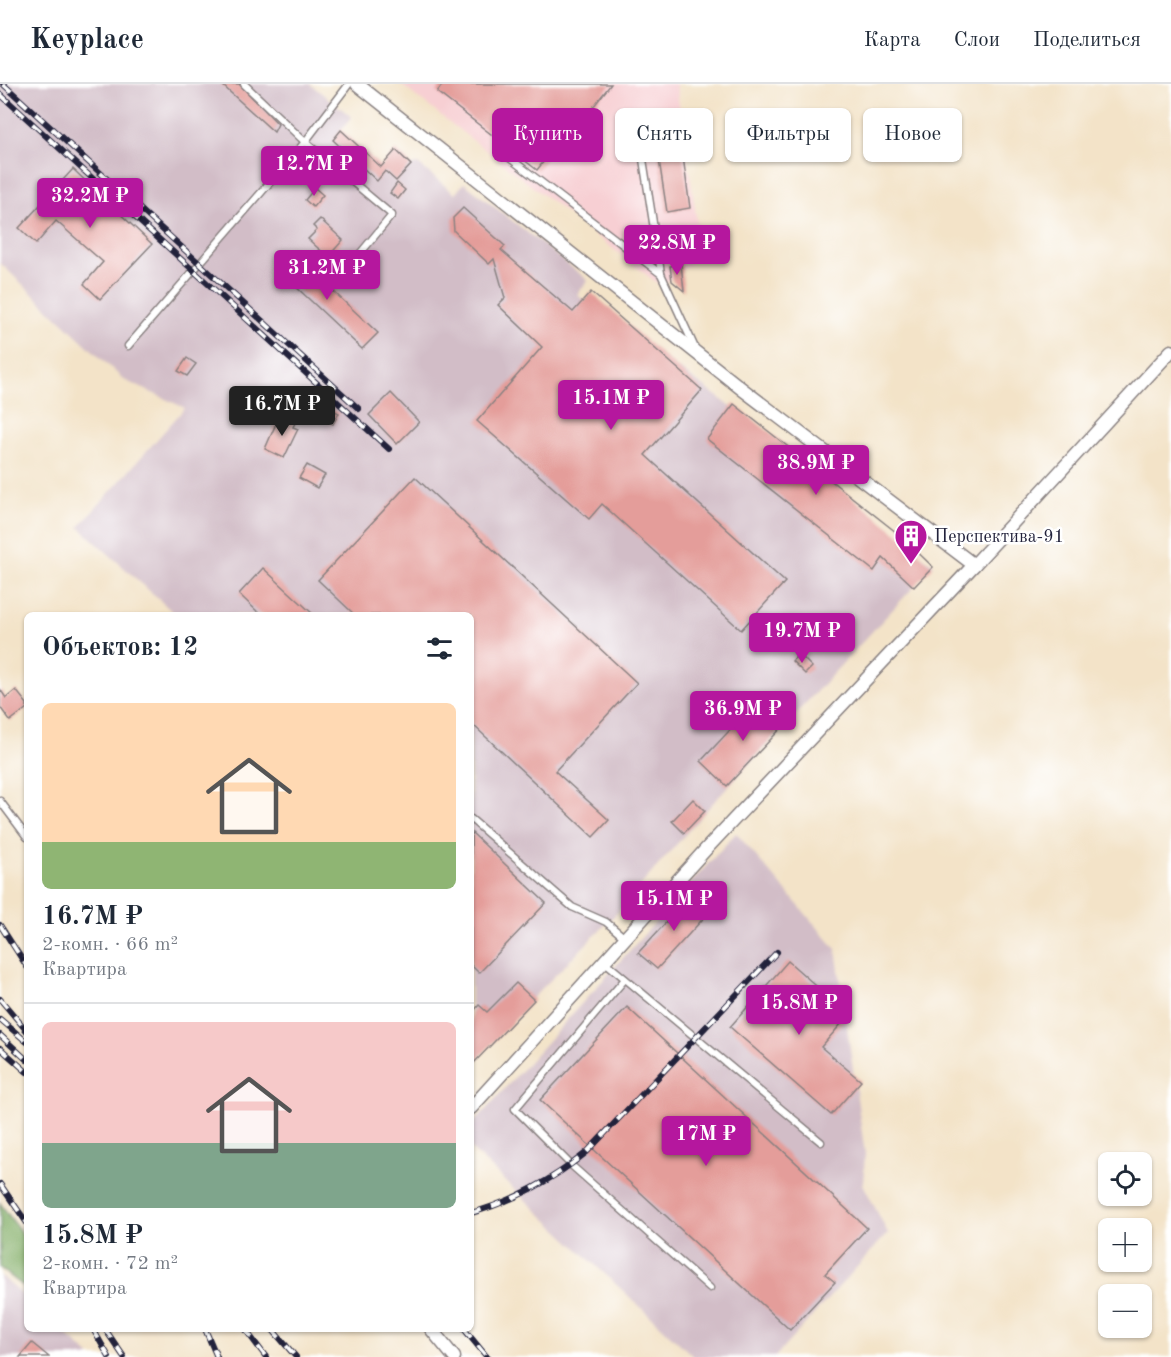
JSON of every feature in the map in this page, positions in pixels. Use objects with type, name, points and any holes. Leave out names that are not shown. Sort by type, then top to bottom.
[{"type":"street","points":[[357,84],[698,354],[974,565]]},
{"type":"street","points":[[474,1105],[625,938],[1171,351]]},
{"type":"street","points":[[433,1332],[454,1357]]},
{"type":"lane","points":[[244,84],[305,142],[392,215],[339,279]]},
{"type":"lane","points":[[128,346],[305,142],[349,84]]},
{"type":"lane","points":[[515,162],[661,274]]},
{"type":"lane","points":[[643,162],[661,274],[698,354]]},
{"type":"lane","points":[[0,801],[24,833]]},
{"type":"lane","points":[[474,822],[572,907],[606,922],[625,938]]},
{"type":"lane","points":[[604,961],[821,1142]]},
{"type":"lane","points":[[626,979],[515,1109],[572,1165],[710,1288]]},
{"type":"shaded area","points":[[0,84],[310,84],[352,117],[341,130],[381,167],[396,150],[411,165],[418,164],[455,194],[464,183],[588,280],[577,295],[729,405],[934,565],[711,805],[614,916],[474,1057],[474,612],[173,612],[79,527],[185,408],[124,380],[0,263]]},
{"type":"shaded area","points":[[400,84],[676,84],[680,108],[615,108],[615,162],[688,162],[702,254],[661,286],[501,162],[603,162],[603,108],[492,108],[492,155]]},
{"type":"shaded area","points":[[736,833],[836,949],[865,1154],[863,1184],[888,1233],[775,1357],[694,1357],[474,1152],[474,1123]]},
{"type":"shaded area","points":[[0,1275],[24,1296],[24,1332],[63,1332],[92,1357],[0,1357]]},
{"type":"green space","points":[[0,1203],[24,1237],[24,1287],[0,1268]]},
{"type":"building","points":[[221,84],[239,84],[278,124],[274,132]]},
{"type":"building","points":[[443,84],[611,84],[592,108],[492,108],[492,135],[437,92]]},
{"type":"building","points":[[341,130],[381,167],[396,150],[411,165],[396,181],[385,171],[377,181],[333,140]]},
{"type":"building","points":[[527,162],[543,162],[537,170]]},
{"type":"building","points":[[659,162],[684,162],[690,208],[667,212]]},
{"type":"building","points":[[73,169],[152,244],[100,299],[84,284],[103,262],[56,221],[36,244],[19,228]]},
{"type":"building","points":[[397,183],[405,190],[398,199],[390,193]]},
{"type":"building","points":[[315,188],[323,195],[313,207],[305,200]]},
{"type":"building","points":[[463,208],[505,246],[501,250],[573,312],[591,292],[702,390],[645,455],[785,582],[741,630],[602,504],[589,519],[477,421],[542,347],[498,305],[505,298],[494,259],[489,264],[454,231],[453,218]]},
{"type":"building","points":[[320,219],[343,240],[328,257],[308,239],[317,230],[313,226]]},
{"type":"building","points":[[291,252],[378,333],[362,349],[276,268]]},
{"type":"building","points":[[681,264],[684,291],[672,281],[670,266]]},
{"type":"building","points":[[187,358],[196,364],[187,376],[178,371]]},
{"type":"building","points":[[391,393],[419,422],[397,444],[369,415]]},
{"type":"building","points":[[315,401],[339,413],[333,424],[309,412]]},
{"type":"building","points":[[734,404],[901,536],[933,567],[914,587],[883,558],[874,571],[707,439]]},
{"type":"building","points":[[286,417],[296,421],[293,427],[298,429],[284,458],[265,449],[278,419],[284,422]]},
{"type":"building","points":[[307,465],[325,475],[317,488],[299,478]]},
{"type":"building","points":[[415,477],[637,683],[555,771],[609,820],[593,837],[474,726],[474,612],[352,612],[318,580]]},
{"type":"building","points":[[263,568],[311,612],[258,612],[239,594]]},
{"type":"building","points":[[799,654],[812,667],[805,674],[792,661]]},
{"type":"building","points":[[0,689],[6,698],[16,690],[24,700],[24,710],[10,721],[0,707]]},
{"type":"building","points":[[759,699],[785,724],[727,786],[701,761]]},
{"type":"building","points":[[693,799],[705,811],[684,833],[672,821]]},
{"type":"building","points":[[474,835],[546,903],[479,973],[474,968]]},
{"type":"building","points":[[692,894],[711,910],[657,969],[638,953]]},
{"type":"building","points":[[788,961],[849,1015],[821,1047],[861,1081],[831,1115],[730,1027]]},
{"type":"building","points":[[516,983],[534,1000],[474,1063],[474,1011],[479,1005],[487,1012]]},
{"type":"building","points":[[627,1007],[867,1228],[825,1274],[835,1282],[790,1330],[540,1100]]},
{"type":"building","points":[[32,1343],[49,1357],[20,1357]]},
{"type":"railway","points":[[3,84],[359,409]]},
{"type":"railway","points":[[0,94],[389,449]]},
{"type":"railway","points":[[0,925],[24,962]]},
{"type":"railway","points":[[474,1212],[502,1203],[532,1188],[587,1152],[777,952]]},
{"type":"railway","points":[[0,999],[24,1027]]},
{"type":"railway","points":[[0,1019],[24,1039]]},
{"type":"railway","points":[[0,1035],[24,1057]]},
{"type":"railway","points":[[0,1048],[24,1069]]},
{"type":"railway","points":[[0,1184],[24,1219]]},
{"type":"railway","points":[[95,1332],[109,1357]]},
{"type":"railway","points":[[107,1332],[124,1357]]},
{"type":"railway","points":[[206,1332],[217,1357]]},
{"type":"railway","points":[[247,1332],[266,1357]]},
{"type":"railway","points":[[275,1332],[296,1357]]},
{"type":"railway","points":[[466,1332],[487,1357]]},
{"type":"place","name":"Перспектива-91","points":[[911,565]]}]
